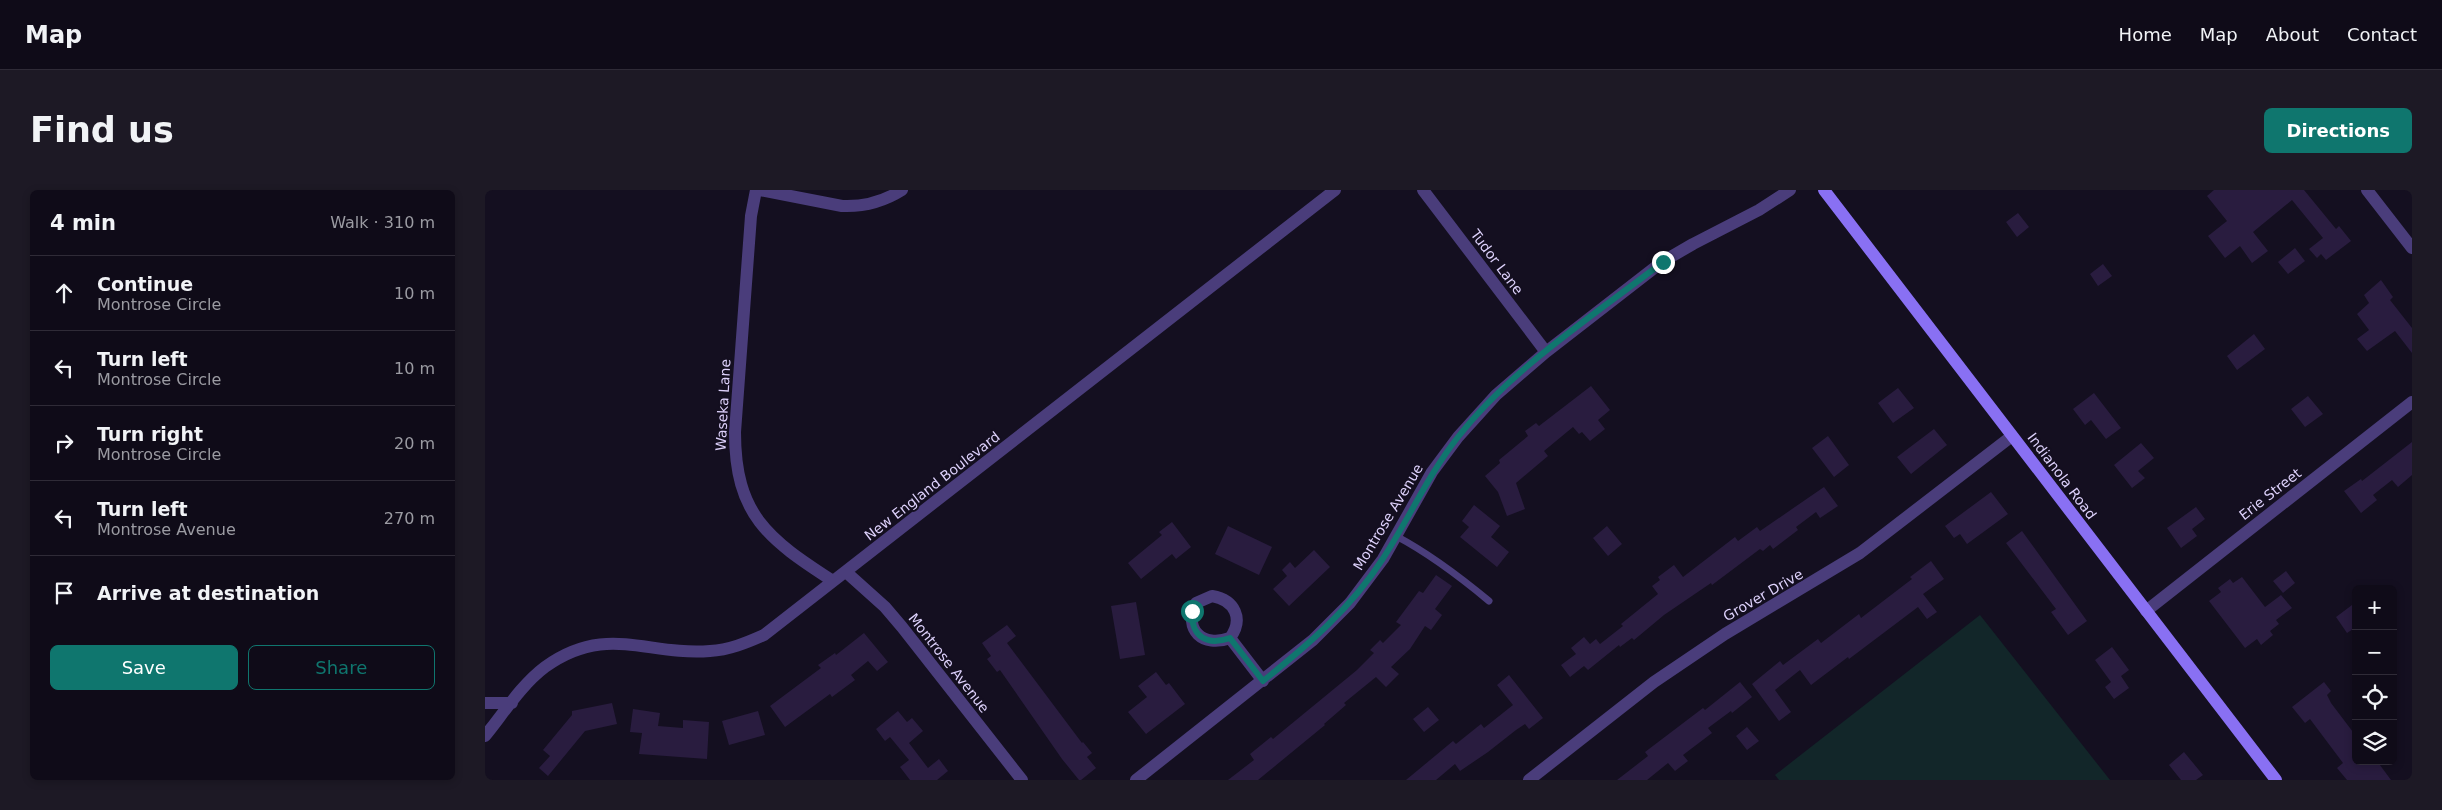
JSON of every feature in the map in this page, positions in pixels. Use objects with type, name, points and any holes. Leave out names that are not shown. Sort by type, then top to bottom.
[{"type":"street","name":"Waseka Lane","points":[[756,190],[751,216],[735,432],[738,472],[750,508],[766,532],[790,553],[833,581]]},
{"type":"street","points":[[759,190],[855,207],[883,200],[902,190]]},
{"type":"street","name":"New England Boulevard","points":[[485,736],[543,668],[576,650],[595,644],[626,643],[702,651],[727,649],[747,643],[777,626],[1335,190]]},
{"type":"street","name":"Tudor Lane","points":[[1423,190],[1546,352]]},
{"type":"street","name":"Montrose Avenue","points":[[1136,780],[1313,640],[1350,603],[1383,559],[1432,472],[1457,437],[1495,395],[1546,352],[1663,262],[1693,244],[1759,210],[1790,190]]},
{"type":"street","name":"Indianola Road","points":[[1824,190],[2276,780]]},
{"type":"street","points":[[2367,190],[2412,248]]},
{"type":"street","name":"Erie Street","points":[[2146,611],[2412,402]]},
{"type":"street","name":"Grover Drive","points":[[1529,780],[1654,682],[1725,634],[1860,553],[2012,436]]},
{"type":"street","name":"Montrose Avenue","points":[[846,572],[885,606],[1022,780]]},
{"type":"street","points":[[1230,638],[1263,681]]},
{"type":"street","points":[[485,704],[512,703]]},
{"type":"lane","points":[[1396,536],[1421,549],[1451,570],[1489,601]]},
{"type":"green space","points":[[1980,615],[2110,780],[1779,780],[1775,775]]},
{"type":"building","points":[[2214,190],[2304,190],[2336,229],[2339,226],[2351,241],[2326,260],[2321,254],[2317,258],[2309,249],[2323,238],[2292,200],[2253,232],[2268,251],[2252,263],[2240,246],[2225,258],[2208,236],[2227,221],[2207,196]]},
{"type":"building","points":[[2018,213],[2029,227],[2017,237],[2006,222]]},
{"type":"building","points":[[2295,248],[2305,261],[2288,274],[2278,262]]},
{"type":"building","points":[[2103,264],[2112,276],[2098,286],[2090,274]]},
{"type":"building","points":[[2381,280],[2393,297],[2390,300],[2412,328],[2412,353],[2395,331],[2367,351],[2357,339],[2369,330],[2357,314],[2369,303],[2364,295]]},
{"type":"building","points":[[2254,334],[2265,349],[2237,370],[2227,356]]},
{"type":"building","points":[[1591,386],[1610,410],[1598,420],[1605,429],[1590,441],[1582,432],[1579,434],[1573,427],[1544,451],[1548,456],[1516,483],[1525,509],[1507,516],[1498,492],[1485,476],[1500,463],[1499,460],[1528,436],[1525,431],[1536,423],[1539,426]]},
{"type":"building","points":[[1898,388],[1914,408],[1893,423],[1878,403]]},
{"type":"building","points":[[2094,393],[2121,428],[2106,439],[2091,420],[2085,425],[2073,409]]},
{"type":"building","points":[[2308,396],[2323,414],[2305,427],[2291,409]]},
{"type":"building","points":[[1934,429],[1947,445],[1911,474],[1897,457]]},
{"type":"building","points":[[1828,436],[1849,465],[1834,477],[1812,448]]},
{"type":"building","points":[[2412,442],[2412,475],[2398,487],[2392,480],[2373,495],[2377,500],[2361,513],[2344,491],[2361,479],[2362,481]]},
{"type":"building","points":[[2141,443],[2154,458],[2138,471],[2145,478],[2132,488],[2114,465]]},
{"type":"building","points":[[1824,487],[1838,506],[1820,518],[1816,512],[1796,527],[1798,530],[1773,549],[1770,545],[1763,551],[1760,549],[1712,585],[1711,583],[1664,615],[1634,640],[1632,638],[1620,647],[1619,645],[1588,670],[1584,666],[1570,677],[1561,665],[1576,654],[1571,648],[1584,637],[1590,644],[1596,639],[1600,644],[1623,626],[1621,624],[1658,594],[1652,586],[1660,580],[1658,577],[1674,565],[1683,577],[1735,537],[1738,541],[1757,527],[1760,531]]},
{"type":"building","points":[[1991,492],[2008,514],[1967,544],[1960,534],[1954,538],[1945,526]]},
{"type":"building","points":[[1474,505],[1500,526],[1491,537],[1509,552],[1497,567],[1460,537],[1469,527],[1462,521]]},
{"type":"building","points":[[2196,507],[2205,519],[2192,529],[2197,536],[2181,548],[2167,528]]},
{"type":"building","points":[[1172,522],[1191,547],[1176,559],[1172,554],[1141,579],[1128,563],[1162,535],[1159,532]]},
{"type":"building","points":[[1228,526],[1272,547],[1259,575],[1215,554]]},
{"type":"building","points":[[1607,526],[1622,544],[1608,556],[1593,538]]},
{"type":"building","points":[[2022,531],[2087,621],[2068,635],[2051,612],[2056,609],[2006,543]]},
{"type":"building","points":[[1314,550],[1330,567],[1289,606],[1273,589],[1287,576],[1282,570],[1290,562],[1295,568]]},
{"type":"building","points":[[1931,561],[1944,579],[1923,594],[1937,612],[1927,619],[1918,607],[1811,685],[1800,670],[1775,690],[1791,712],[1779,721],[1752,684],[1780,661],[1783,665],[1818,639],[1821,643],[1859,614],[1861,618],[1912,579],[1910,577]]},
{"type":"building","points":[[2286,571],[2295,583],[2283,593],[2273,581]]},
{"type":"building","points":[[1436,575],[1452,586],[1435,609],[1442,615],[1431,630],[1425,626],[1410,649],[1391,667],[1399,674],[1386,687],[1376,677],[1344,703],[1346,705],[1325,725],[1258,780],[1228,780],[1254,760],[1250,754],[1271,737],[1273,739],[1357,670],[1374,653],[1370,650],[1380,640],[1383,643],[1401,625],[1396,622],[1419,591],[1423,593]]},
{"type":"building","points":[[2242,577],[2265,607],[2281,595],[2292,608],[2276,620],[2279,624],[2270,631],[2273,635],[2261,645],[2257,639],[2245,648],[2209,601],[2221,592],[2218,588],[2230,579],[2233,583]]},
{"type":"building","points":[[1136,602],[1145,655],[1120,659],[1111,606]]},
{"type":"building","points":[[2352,605],[2352,630],[2347,633],[2336,617]]},
{"type":"building","points":[[1007,625],[1016,636],[1007,643],[1082,743],[1092,753],[1087,757],[1096,768],[1081,780],[1062,759],[1000,670],[997,672],[987,659],[991,656],[982,643]]},
{"type":"building","points":[[864,633],[888,662],[877,671],[868,661],[851,675],[855,680],[832,697],[830,694],[785,727],[770,706],[821,668],[818,665],[835,653],[836,655]]},
{"type":"building","points":[[2112,647],[2129,670],[2121,676],[2129,688],[2114,699],[2105,687],[2111,682],[2095,660]]},
{"type":"building","points":[[1156,672],[1166,685],[1169,683],[1185,704],[1146,734],[1128,712],[1147,697],[1138,686]]},
{"type":"building","points":[[1509,675],[1543,718],[1529,729],[1525,724],[1460,771],[1455,764],[1436,780],[1406,780],[1453,741],[1456,744],[1481,724],[1484,728],[1513,705],[1497,685]]},
{"type":"building","points":[[1740,682],[1752,697],[1732,713],[1731,711],[1708,728],[1712,733],[1683,755],[1688,761],[1675,771],[1668,763],[1647,780],[1617,780],[1648,756],[1645,752],[1703,708],[1705,710]]},
{"type":"building","points":[[2324,682],[2331,691],[2327,695],[2331,703],[2352,731],[2352,765],[2380,765],[2391,780],[2347,780],[2337,768],[2343,763],[2310,719],[2305,723],[2292,707]]},
{"type":"building","points":[[612,703],[617,724],[585,731],[548,776],[539,768],[550,756],[543,750],[572,715],[572,711]]},
{"type":"building","points":[[1428,707],[1439,720],[1424,732],[1413,719]]},
{"type":"building","points":[[633,709],[660,713],[658,726],[683,728],[683,720],[709,722],[707,759],[639,754],[642,733],[630,732]]},
{"type":"building","points":[[758,711],[765,735],[729,745],[722,721]]},
{"type":"building","points":[[898,711],[907,722],[912,718],[923,731],[909,743],[928,768],[939,759],[948,771],[937,780],[910,780],[900,767],[909,760],[890,737],[885,741],[876,729]]},
{"type":"building","points":[[1747,727],[1759,741],[1747,750],[1736,736]]},
{"type":"building","points":[[2184,752],[2203,775],[2196,780],[2181,780],[2169,765]]},
{"type":"route","points":[[1192,611],[1192,621],[1195,630],[1201,637],[1209,641],[1219,642],[1230,638],[1263,681],[1313,640],[1350,603],[1383,559],[1432,472],[1457,437],[1495,395],[1528,366],[1663,262]]}]
